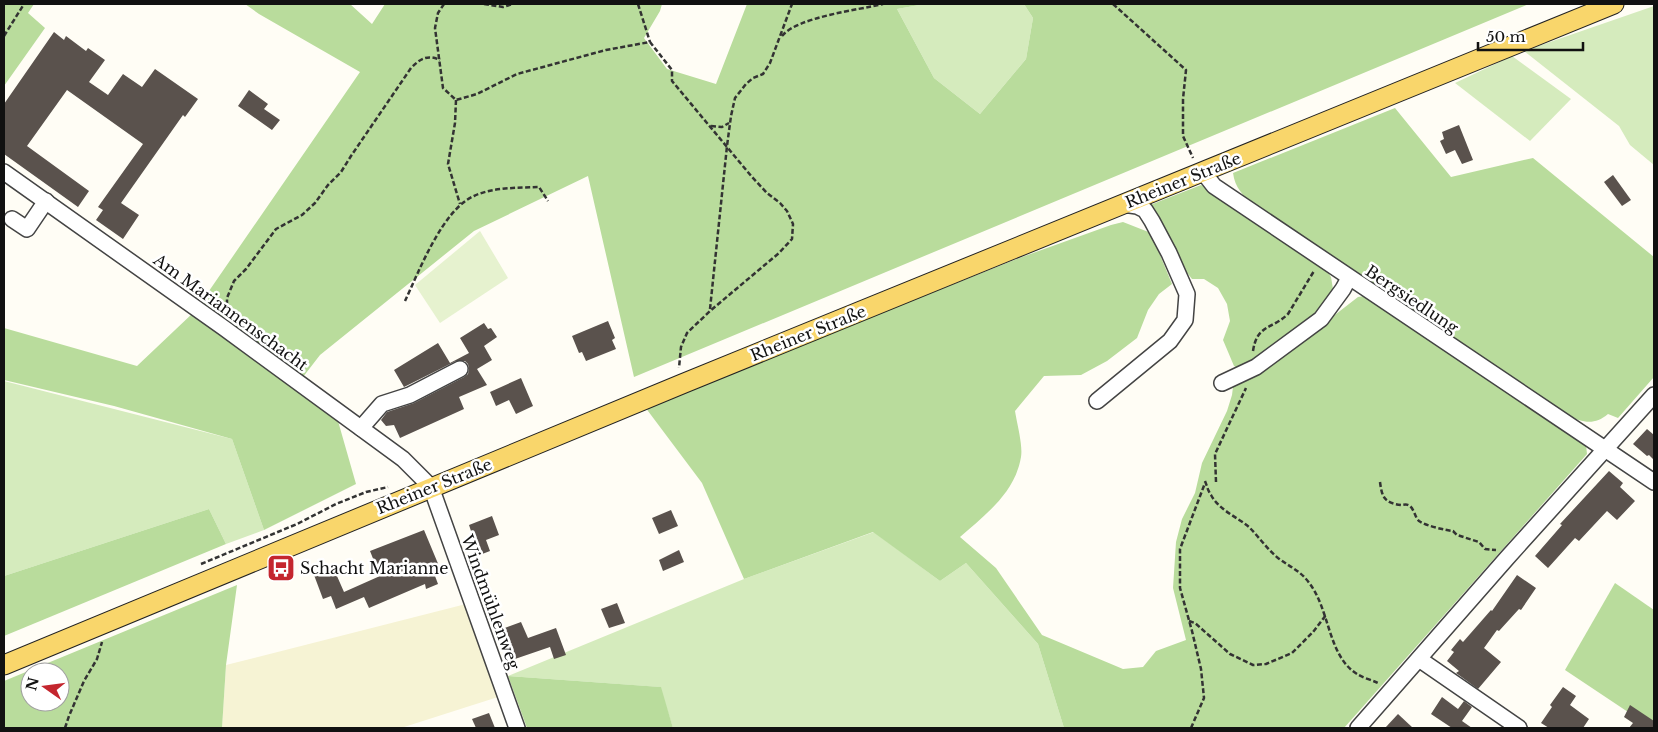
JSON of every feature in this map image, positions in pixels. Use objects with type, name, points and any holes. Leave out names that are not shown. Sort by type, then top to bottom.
[{"type":"main road","name":"Rheiner Straße","points":[[4,665],[431,487],[1614,4]]},
{"type":"street","name":"Am Mariannenschacht","points":[[4,172],[403,458],[431,487]]},
{"type":"street","name":"Bergsiedlung","points":[[1203,172],[1214,186],[1654,482]]},
{"type":"street","points":[[12,219],[27,229],[46,201]]},
{"type":"street","points":[[1097,401],[1170,341],[1185,320],[1187,294],[1152,221],[1145,210],[1137,206],[1123,204]]},
{"type":"street","points":[[1222,383],[1256,367],[1322,319],[1349,278]]},
{"type":"street","points":[[361,428],[382,404],[410,395],[460,369]]},
{"type":"street","points":[[1358,728],[1654,395]]},
{"type":"street","name":"Windmühlenweg","points":[[431,487],[517,728]]},
{"type":"street","points":[[1419,659],[1520,728]]},
{"type":"path","points":[[4,36],[24,4]]},
{"type":"path","points":[[444,4],[438,13],[436,28],[443,88],[456,100],[455,123],[448,164],[460,204]]},
{"type":"path","points":[[484,4],[504,6],[513,4]]},
{"type":"path","points":[[638,4],[650,42],[672,70],[672,81],[757,182],[767,193],[780,202],[793,224],[792,239],[779,253],[710,311],[688,334],[681,347],[678,372],[682,384]]},
{"type":"path","points":[[710,311],[727,146],[735,98],[753,78],[763,74],[770,63],[792,4]]},
{"type":"path","points":[[779,40],[786,32],[811,20],[883,4]]},
{"type":"path","points":[[1113,4],[1186,70],[1183,98],[1183,136],[1195,162],[1203,172]]},
{"type":"path","points":[[456,100],[477,94],[517,74],[606,50],[650,42]]},
{"type":"path","points":[[224,328],[228,322],[227,298],[234,281],[246,269],[276,228],[302,216],[315,203],[328,185],[341,172],[411,68],[422,58],[433,57],[440,60]]},
{"type":"path","points":[[710,125],[722,127],[730,122]]},
{"type":"path","points":[[405,301],[442,228],[460,204],[474,195],[492,190],[528,187],[539,187],[548,200]]},
{"type":"path","points":[[1216,482],[1215,454],[1256,367],[1253,353],[1254,343],[1263,329],[1283,319],[1288,314],[1314,270],[1324,260]]},
{"type":"path","points":[[1191,728],[1204,698],[1201,669],[1180,588],[1180,549],[1206,481],[1211,496],[1227,512],[1249,528],[1278,558],[1300,571],[1311,584],[1321,601],[1331,635],[1341,658],[1356,674],[1392,689]]},
{"type":"path","points":[[1380,482],[1382,496],[1391,504],[1408,505],[1418,520],[1480,542],[1486,549],[1498,550],[1508,558]]},
{"type":"path","points":[[196,566],[297,524],[336,504],[366,492],[396,485]]},
{"type":"path","points":[[1190,621],[1195,623],[1230,654],[1254,664],[1266,664],[1292,653],[1313,632],[1326,615]]},
{"type":"path","points":[[66,728],[84,681],[97,659],[107,622]]},
{"type":"shaded area","points":[[466,604],[498,697],[401,728],[222,728],[226,665]]},
{"type":"green space","points":[[4,4],[34,4],[28,13],[45,28],[4,86]]},
{"type":"green space","points":[[245,4],[350,4],[372,24],[385,4],[662,4],[660,11],[644,38],[667,69],[716,84],[747,4],[925,4],[897,9],[934,78],[980,114],[1026,59],[1033,18],[1024,4],[1529,4],[634,377],[588,176],[474,231],[320,355],[303,377],[200,304],[360,72]]},
{"type":"green space","points":[[925,4],[1024,4],[1033,18],[1026,59],[980,114],[934,78],[897,9]]},
{"type":"green space","points":[[1654,6],[1654,165],[1630,145],[1619,126],[1524,51]]},
{"type":"green space","points":[[1512,56],[1571,99],[1530,141],[1455,83]]},
{"type":"green space","points":[[1395,108],[1451,177],[1533,158],[1654,257],[1654,377],[1618,418],[1608,414],[1598,420],[1588,422],[1567,416],[1254,206],[1243,195],[1236,183],[1233,173]]},
{"type":"green space","points":[[1201,185],[1210,189],[1301,255],[1327,271],[1331,277],[1333,289],[1323,311],[1299,330],[1239,369],[1234,366],[1223,340],[1230,321],[1227,304],[1218,288],[1204,279],[1192,279],[1181,265],[1159,216],[1150,205]]},
{"type":"green space","points":[[1123,222],[1151,233],[1172,284],[1159,294],[1148,310],[1137,338],[1107,361],[1081,375],[1044,376],[1015,411],[1021,441],[1021,457],[1018,470],[1012,482],[998,502],[960,537],[996,568],[1042,635],[1123,669],[1143,667],[1156,651],[1186,640],[1173,588],[1176,542],[1182,519],[1195,493],[1202,463],[1227,411],[1233,387],[1358,297],[1370,297],[1586,445],[1587,454],[1344,728],[1064,728],[1038,644],[966,563],[940,581],[873,532],[744,579],[702,483],[645,407],[1022,257]]},
{"type":"green space","points":[[480,231],[508,278],[440,323],[415,285]]},
{"type":"green space","points":[[194,312],[338,421],[356,484],[264,530],[232,439],[114,406],[4,380],[4,328],[137,366]]},
{"type":"green space","points":[[4,381],[232,439],[264,530],[226,544],[209,509],[4,576]]},
{"type":"green space","points":[[209,509],[226,544],[4,636],[4,576]]},
{"type":"green space","points":[[874,532],[940,581],[966,563],[1038,644],[1064,728],[673,728],[660,687],[508,676],[744,579]]},
{"type":"green space","points":[[1615,583],[1654,610],[1654,728],[1565,670]]},
{"type":"green space","points":[[237,585],[226,665],[222,728],[4,728],[4,681],[20,674],[20,712],[70,712],[70,662],[50,662]]},
{"type":"green space","points":[[508,676],[661,687],[673,728],[527,728]]},
{"type":"building","points":[[54,32],[64,40],[66,36],[86,51],[88,48],[105,60],[89,82],[108,95],[123,74],[142,87],[155,69],[198,99],[185,117],[183,115],[121,203],[139,215],[123,239],[96,220],[103,210],[98,207],[143,144],[67,90],[27,146],[89,191],[78,207],[4,154],[4,104]]},
{"type":"building","points":[[249,90],[268,104],[264,109],[280,120],[272,130],[238,106]]},
{"type":"building","points":[[1459,125],[1473,160],[1462,164],[1455,150],[1446,154],[1440,141],[1444,139],[1442,132]]},
{"type":"building","points":[[1613,175],[1631,200],[1622,206],[1604,182]]},
{"type":"building","points":[[608,321],[615,338],[612,340],[616,349],[586,361],[582,352],[579,353],[572,336]]},
{"type":"building","points":[[484,323],[488,329],[491,328],[497,337],[484,346],[492,360],[477,369],[487,385],[459,397],[464,409],[400,438],[394,425],[386,426],[381,420],[387,412],[414,403],[464,377],[468,374],[469,369],[465,361],[456,361],[404,387],[394,370],[438,343],[450,363],[469,353],[460,338]]},
{"type":"building","points":[[521,378],[533,406],[516,414],[509,400],[496,406],[490,392]]},
{"type":"building","points":[[1647,429],[1654,435],[1654,460],[1633,444]]},
{"type":"building","points":[[1609,471],[1623,483],[1620,487],[1635,501],[1617,520],[1607,511],[1579,541],[1575,538],[1548,568],[1535,556],[1562,525],[1560,524]]},
{"type":"building","points":[[671,510],[678,526],[659,534],[652,518]]},
{"type":"building","points":[[492,516],[499,535],[486,540],[490,551],[477,556],[469,525]]},
{"type":"building","points":[[424,530],[439,566],[432,568],[438,584],[426,589],[425,584],[369,608],[364,597],[336,609],[331,596],[323,599],[314,575],[333,567],[344,592],[380,576],[370,551]]},
{"type":"building","points":[[679,550],[684,562],[663,571],[659,560]]},
{"type":"building","points":[[1517,575],[1536,588],[1521,610],[1519,609],[1499,631],[1497,630],[1484,648],[1501,662],[1478,689],[1456,673],[1459,671],[1447,661],[1454,652],[1451,650],[1460,639],[1463,642],[1492,611]]},
{"type":"building","points":[[617,603],[625,623],[609,628],[601,609]]},
{"type":"building","points":[[521,622],[528,638],[556,628],[566,655],[554,659],[550,647],[512,660],[502,629]]},
{"type":"building","points":[[1563,687],[1576,696],[1570,705],[1589,719],[1583,728],[1549,728],[1541,723],[1552,707],[1550,705]]},
{"type":"building","points":[[1442,697],[1458,709],[1464,701],[1472,707],[1462,721],[1472,728],[1452,728],[1431,714]]},
{"type":"building","points":[[1630,705],[1654,721],[1654,728],[1629,728],[1633,723],[1624,717]]},
{"type":"building","points":[[489,713],[495,728],[476,728],[472,719]]},
{"type":"building","points":[[1398,714],[1413,728],[1385,728]]},
{"type":"place","name":"Schacht Marianne","points":[[281,568]]}]
